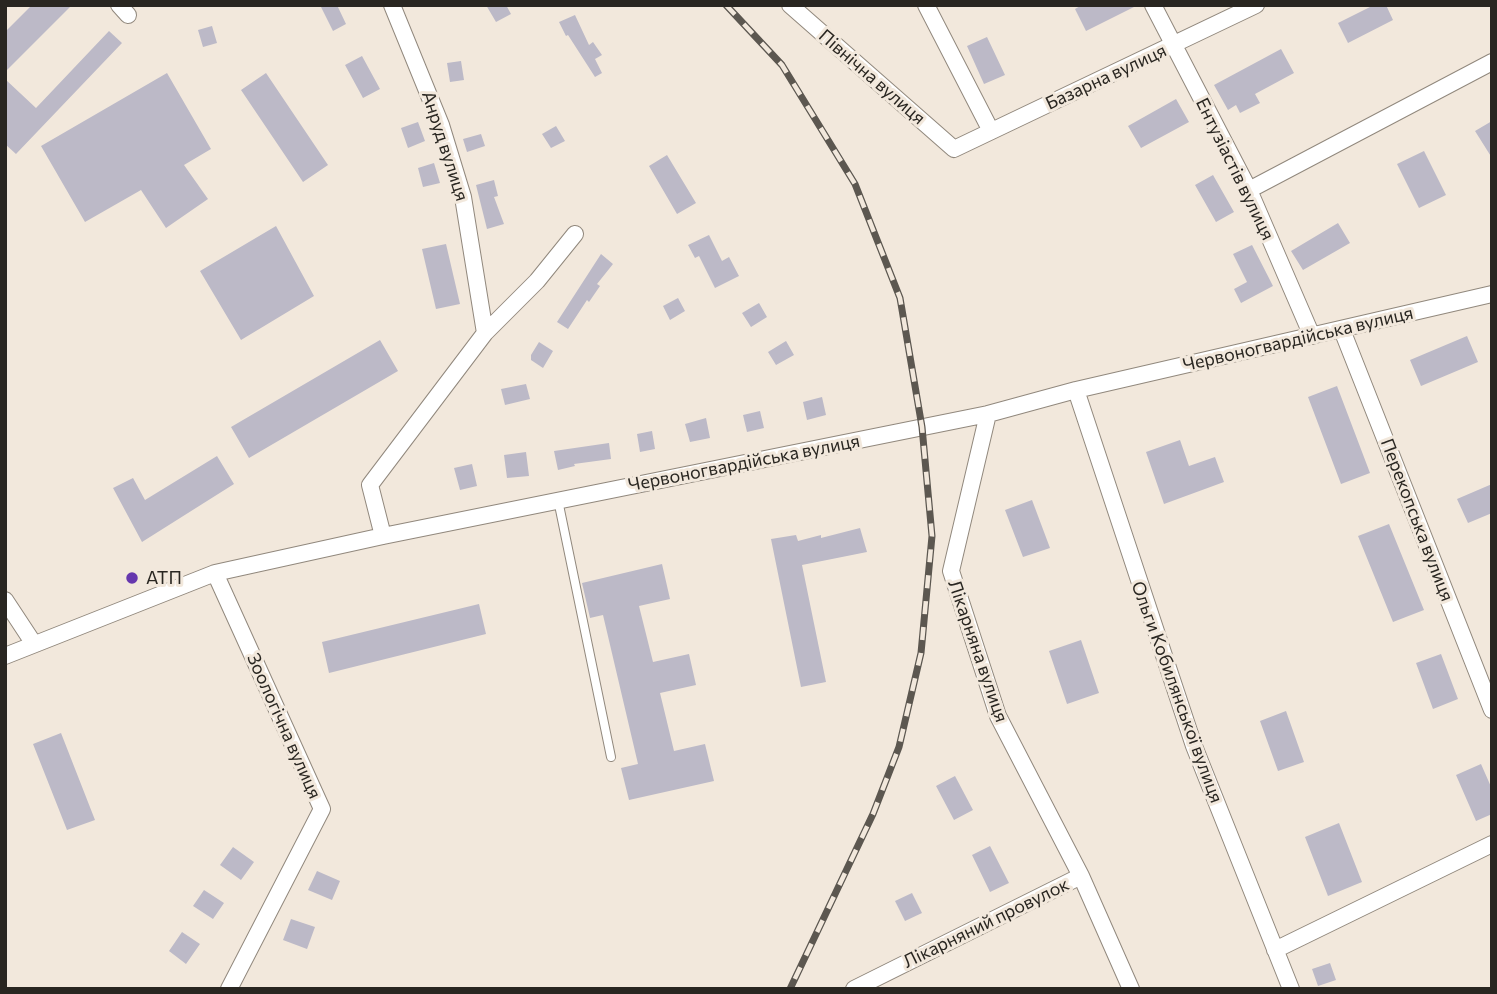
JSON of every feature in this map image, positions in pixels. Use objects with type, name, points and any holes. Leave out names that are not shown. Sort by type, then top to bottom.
[{"type":"street","name":"Анруд вулиця","points":[[392,5],[441,125],[463,197],[485,333]]},
{"type":"street","name":"Північна вулиця","points":[[790,5],[954,149]]},
{"type":"street","points":[[926,5],[991,131]]},
{"type":"street","name":"Ентузіастів вулиця","points":[[1153,5],[1249,190],[1312,336]]},
{"type":"street","name":"Базарна вулиця","points":[[954,149],[1256,5]]},
{"type":"street","points":[[1249,190],[1492,62]]},
{"type":"street","points":[[383,536],[370,485],[485,333],[537,281],[575,234]]},
{"type":"street","name":"Червоногвардійська вулиця","points":[[5,656],[215,573],[558,500],[988,414],[1076,390],[1492,294]]},
{"type":"street","name":"Перекопська вулиця","points":[[1342,330],[1492,710]]},
{"type":"street","name":"Ольги Кобилянської вулиця","points":[[1076,390],[1194,746],[1292,989]]},
{"type":"street","name":"Лікарняна вулиця","points":[[988,414],[951,571],[998,716],[1081,876],[1131,989]]},
{"type":"street","name":"Зоологічна вулиця","points":[[215,573],[322,809],[229,989]]},
{"type":"street","points":[[5,600],[34,644]]},
{"type":"street","points":[[1275,950],[1492,844]]},
{"type":"street","name":"Лікарняний провулок","points":[[854,989],[1081,876]]},
{"type":"lane","points":[[558,500],[611,757]]},
{"type":"building","points":[[32,5],[72,5],[5,72],[5,32]]},
{"type":"building","points":[[320,5],[337,5],[346,24],[333,31]]},
{"type":"building","points":[[486,5],[506,5],[511,14],[496,22]]},
{"type":"building","points":[[1082,5],[1138,5],[1086,31],[1075,9]]},
{"type":"building","points":[[1374,5],[1386,5],[1393,20],[1348,43],[1338,23]]},
{"type":"building","points":[[575,15],[589,45],[593,42],[602,55],[595,59],[602,73],[595,77],[559,22]]},
{"type":"building","points":[[212,26],[217,43],[203,47],[198,30]]},
{"type":"building","points":[[109,31],[122,43],[16,154],[5,144],[5,79],[36,108]]},
{"type":"building","points":[[987,37],[1005,75],[984,84],[967,46]]},
{"type":"building","points":[[1281,49],[1294,73],[1255,94],[1260,103],[1240,113],[1236,105],[1228,110],[1214,85]]},
{"type":"building","points":[[362,56],[380,89],[363,98],[345,65]]},
{"type":"building","points":[[461,61],[464,80],[450,82],[447,63]]},
{"type":"building","points":[[167,73],[211,149],[184,165],[208,199],[166,228],[141,190],[85,222],[41,146]]},
{"type":"building","points":[[266,73],[328,165],[303,182],[241,90]]},
{"type":"building","points":[[1176,99],[1189,122],[1141,148],[1128,126]]},
{"type":"building","points":[[1492,121],[1492,158],[1475,131]]},
{"type":"building","points":[[418,122],[425,141],[408,148],[401,128]]},
{"type":"building","points":[[556,126],[565,141],[551,148],[542,134]]},
{"type":"building","points":[[481,134],[485,146],[467,152],[463,139]]},
{"type":"building","points":[[1424,151],[1446,195],[1419,208],[1397,164]]},
{"type":"building","points":[[667,155],[696,203],[677,214],[649,166]]},
{"type":"building","points":[[434,163],[440,183],[423,187],[418,168]]},
{"type":"building","points":[[1213,175],[1234,212],[1216,222],[1195,185]]},
{"type":"building","points":[[494,180],[498,196],[494,197],[504,224],[487,229],[476,185]]},
{"type":"building","points":[[1338,223],[1350,243],[1303,270],[1291,251]]},
{"type":"building","points":[[276,226],[314,296],[241,340],[200,271]]},
{"type":"building","points":[[709,235],[722,261],[729,257],[739,276],[715,288],[699,256],[695,258],[688,245]]},
{"type":"building","points":[[446,244],[460,304],[436,309],[422,249]]},
{"type":"building","points":[[1252,245],[1273,286],[1241,303],[1234,289],[1247,282],[1233,254]]},
{"type":"building","points":[[601,254],[613,264],[568,329],[557,322]]},
{"type":"building","points":[[678,298],[685,311],[670,320],[663,306]]},
{"type":"building","points":[[759,303],[767,317],[751,327],[742,313]]},
{"type":"building","points":[[1467,336],[1478,362],[1421,386],[1410,360]]},
{"type":"building","points":[[380,340],[398,371],[249,458],[231,427]]},
{"type":"building","points":[[786,341],[794,355],[776,365],[768,352]]},
{"type":"building","points":[[539,342],[553,351],[543,368],[531,360]]},
{"type":"building","points":[[526,384],[530,399],[505,405],[501,389]]},
{"type":"building","points":[[1337,386],[1370,473],[1341,484],[1308,397]]},
{"type":"building","points":[[822,397],[826,415],[807,420],[803,402]]},
{"type":"building","points":[[760,411],[764,428],[747,432],[743,415]]},
{"type":"building","points":[[706,418],[710,438],[690,442],[685,424]]},
{"type":"building","points":[[652,431],[655,449],[640,452],[637,434]]},
{"type":"building","points":[[1180,440],[1189,466],[1215,457],[1224,482],[1164,504],[1146,452]]},
{"type":"building","points":[[609,443],[611,459],[574,464],[575,466],[558,470],[554,451]]},
{"type":"building","points":[[526,452],[529,476],[507,478],[504,455]]},
{"type":"building","points":[[217,456],[234,484],[142,542],[113,488],[133,478],[145,500]]},
{"type":"building","points":[[472,464],[477,486],[460,490],[454,468]]},
{"type":"building","points":[[1492,484],[1492,513],[1468,523],[1457,499]]},
{"type":"building","points":[[1032,500],[1050,548],[1023,557],[1005,510]]},
{"type":"building","points":[[1389,524],[1424,610],[1393,622],[1358,536]]},
{"type":"building","points":[[860,528],[867,552],[802,565],[826,682],[801,687],[771,539],[796,535],[798,541]]},
{"type":"building","points":[[662,564],[670,599],[639,606],[653,662],[689,654],[696,685],[660,693],[674,751],[705,744],[714,781],[629,800],[621,768],[638,764],[603,615],[590,618],[582,583]]},
{"type":"building","points":[[479,604],[486,634],[329,673],[322,642]]},
{"type":"building","points":[[1081,640],[1099,693],[1067,704],[1049,651]]},
{"type":"building","points":[[1441,654],[1458,699],[1433,709],[1416,663]]},
{"type":"building","points":[[1286,711],[1304,762],[1278,771],[1260,721]]},
{"type":"building","points":[[61,733],[95,820],[67,830],[33,744]]},
{"type":"building","points":[[1481,764],[1492,789],[1492,814],[1476,821],[1456,775]]},
{"type":"building","points":[[955,776],[973,810],[954,820],[936,786]]},
{"type":"building","points":[[1339,823],[1362,882],[1328,896],[1305,837]]},
{"type":"building","points":[[990,846],[1009,883],[990,892],[972,855]]},
{"type":"building","points":[[233,847],[254,862],[241,880],[220,865]]},
{"type":"building","points":[[317,871],[340,881],[332,900],[308,890]]},
{"type":"building","points":[[204,890],[224,903],[213,919],[193,906]]},
{"type":"building","points":[[912,893],[922,913],[905,921],[895,901]]},
{"type":"building","points":[[291,919],[315,927],[307,949],[283,940]]},
{"type":"building","points":[[182,932],[200,944],[186,964],[169,951]]},
{"type":"building","points":[[1330,963],[1336,980],[1318,986],[1312,969]]},
{"type":"railway","points":[[726,5],[782,65],[855,184],[900,298],[922,427],[932,536],[921,653],[899,747],[873,814],[790,989]]},
{"type":"place","name":"АТП","points":[[132,578]]}]
